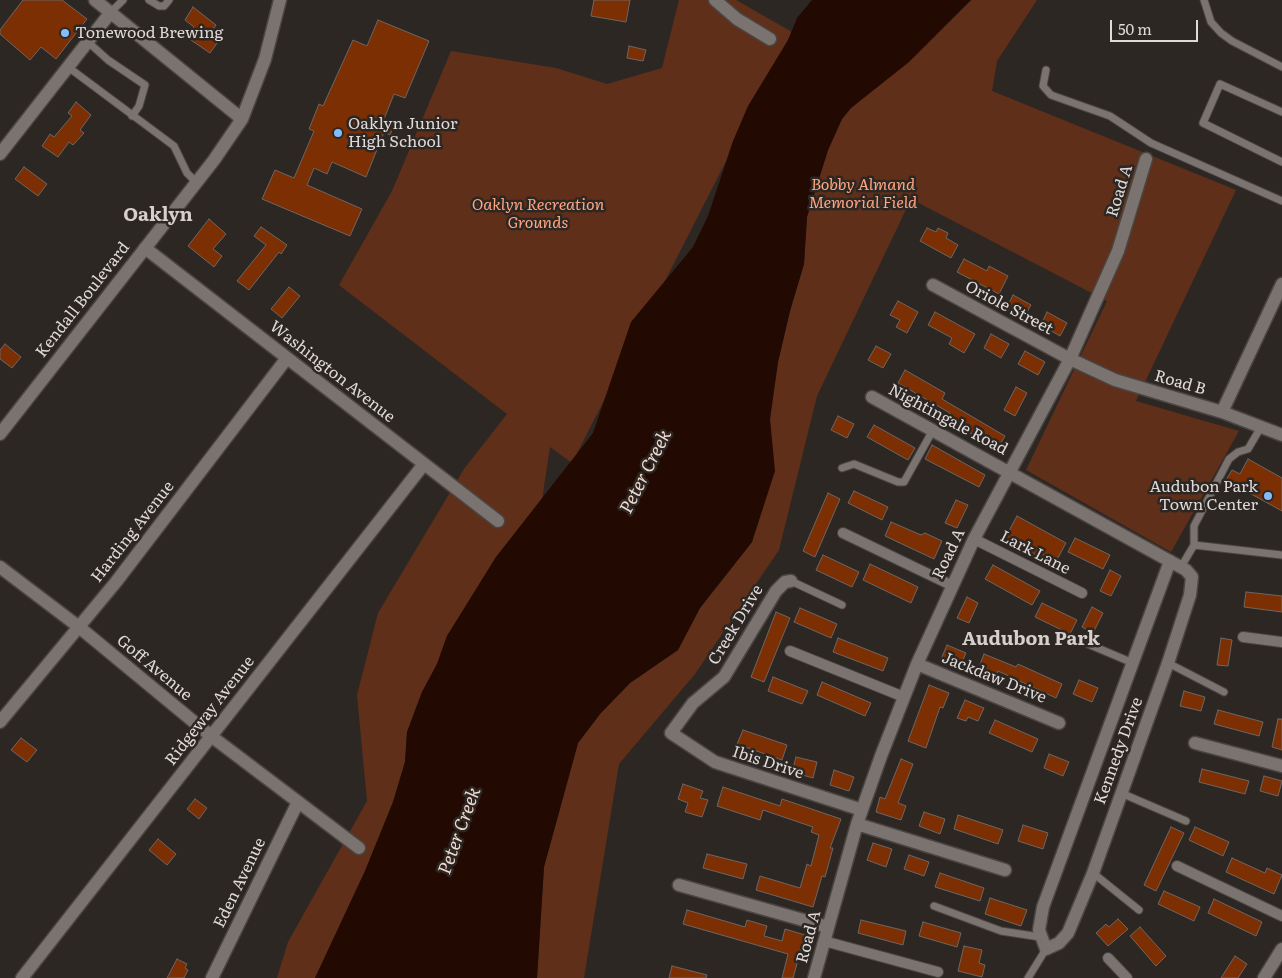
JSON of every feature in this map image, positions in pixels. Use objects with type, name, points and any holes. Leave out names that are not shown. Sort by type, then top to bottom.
[{"type":"street","points":[[95,0],[242,119]]},
{"type":"street","name":"Kendall Boulevard","points":[[0,434],[197,183],[242,119],[266,59],[280,0]]},
{"type":"street","points":[[715,0],[737,18],[770,39]]},
{"type":"street","points":[[0,154],[111,12]]},
{"type":"street","name":"Road A","points":[[814,978],[857,824],[916,664],[951,584],[1070,359],[1118,251],[1146,159]]},
{"type":"street","name":"Washington Avenue","points":[[145,248],[498,521]]},
{"type":"street","points":[[1222,412],[1282,284]]},
{"type":"street","name":"Oriole Street","points":[[933,285],[1070,359]]},
{"type":"street","name":"Harding Avenue","points":[[0,722],[80,627],[288,358]]},
{"type":"street","name":"Road B","points":[[1070,359],[1122,383],[1222,412],[1282,436]]},
{"type":"street","name":"Nightingale Road","points":[[872,397],[1009,472]]},
{"type":"street","name":"Ridgeway Avenue","points":[[22,978],[424,464]]},
{"type":"street","points":[[1009,472],[1176,564]]},
{"type":"street","points":[[843,533],[951,584]]},
{"type":"street","name":"Lark Lane","points":[[974,539],[1082,593]]},
{"type":"street","name":"Kennedy Drive","points":[[1040,937],[1040,919],[1043,907],[1132,663],[1176,564],[1190,573],[1192,587],[1168,663],[1068,933],[1059,943],[1046,949]]},
{"type":"street","name":"Goff Avenue","points":[[0,567],[80,627],[211,736],[359,848]]},
{"type":"street","name":"Creek Drive","points":[[671,733],[693,703],[724,678],[776,591],[785,582],[791,581]]},
{"type":"street","points":[[1242,637],[1282,642]]},
{"type":"street","points":[[790,651],[904,697]]},
{"type":"street","name":"Jackdaw Drive","points":[[916,664],[1059,723]]},
{"type":"street","name":"Ibis Drive","points":[[671,733],[715,762],[862,810]]},
{"type":"street","points":[[1195,742],[1282,766]]},
{"type":"street","name":"Eden Avenue","points":[[212,978],[298,802]]},
{"type":"street","points":[[857,824],[1005,870]]},
{"type":"street","points":[[1177,866],[1282,916]]},
{"type":"street","points":[[679,885],[828,927]]},
{"type":"street","points":[[1040,937],[1046,949]]},
{"type":"street","points":[[824,940],[938,972]]},
{"type":"street","points":[[1264,978],[1282,949]]},
{"type":"street","points":[[1108,958],[1127,978]]},
{"type":"lane","points":[[149,0],[159,6],[164,6],[169,0]]},
{"type":"lane","points":[[1204,0],[1211,22],[1221,33],[1232,42],[1282,67]]},
{"type":"lane","points":[[111,12],[124,1]]},
{"type":"lane","points":[[88,42],[108,60],[145,85],[139,106],[132,116]]},
{"type":"lane","points":[[68,67],[174,146],[188,173],[197,183]]},
{"type":"lane","points":[[1046,70],[1043,86],[1051,95],[1110,116],[1151,142],[1282,201]]},
{"type":"lane","points":[[1282,112],[1220,84],[1203,124],[1282,162]]},
{"type":"lane","points":[[1176,564],[1194,544],[1194,526],[1229,460],[1238,452],[1248,449],[1260,427]]},
{"type":"lane","points":[[842,468],[854,464],[898,482],[904,482],[932,430]]},
{"type":"lane","points":[[1194,544],[1282,555]]},
{"type":"lane","points":[[791,581],[842,605]]},
{"type":"lane","points":[[1088,644],[1132,663]]},
{"type":"lane","points":[[1168,663],[1224,692]]},
{"type":"lane","points":[[1121,793],[1186,821]]},
{"type":"lane","points":[[1092,872],[1139,910]]},
{"type":"lane","points":[[934,906],[1001,931],[1040,937]]},
{"type":"lane","name":"Kennedy Drive","points":[[1030,977],[1046,949]]},
{"type":"green space","name":"Oaklyn Recreation Grounds","points":[[679,0],[736,0],[792,32],[572,463],[550,447],[542,500],[496,557],[447,636],[437,664],[422,692],[407,732],[405,762],[393,802],[365,871],[315,978],[277,978],[288,942],[367,801],[357,695],[378,613],[464,469],[507,414],[339,285],[392,191],[451,51],[556,68],[607,84],[662,68]]},
{"type":"green space","name":"Bobby Almand Memorial Field","points":[[971,0],[1037,0],[997,61],[992,91],[1236,190],[1136,401],[1239,431],[1171,552],[1026,470],[1107,301],[911,199],[817,396],[779,550],[695,674],[619,764],[584,978],[537,978],[544,867],[578,743],[600,714],[630,683],[678,650],[700,608],[752,542],[778,362],[804,264],[807,217],[828,150],[842,119],[851,108],[909,61]]},
{"type":"water","name":"Peter Creek","points":[[812,0],[971,0],[909,62],[851,108],[842,119],[828,150],[807,217],[804,264],[778,362],[770,419],[775,471],[752,542],[700,608],[678,650],[630,683],[600,714],[578,743],[544,867],[537,978],[315,978],[365,871],[393,802],[405,762],[407,732],[422,692],[437,664],[447,636],[496,557],[593,433],[631,322],[693,247],[708,216],[733,141],[748,106],[788,40],[797,18]]},
{"type":"building","points":[[23,0],[62,0],[87,19],[56,59],[41,47],[30,60],[0,34],[0,30]]},
{"type":"building","points":[[594,0],[630,0],[626,22],[591,16]]},
{"type":"building","points":[[193,7],[216,25],[212,31],[220,39],[210,53],[185,36],[194,27],[185,20]]},
{"type":"building","points":[[378,20],[429,41],[405,98],[394,94],[384,119],[395,123],[390,135],[384,132],[366,177],[332,162],[327,174],[314,168],[307,185],[362,209],[350,236],[262,199],[275,170],[294,178],[314,131],[309,129],[319,104],[323,106],[353,40],[367,46]]},
{"type":"building","points":[[629,46],[646,50],[643,61],[627,58]]},
{"type":"building","points":[[76,102],[91,115],[80,130],[84,133],[73,145],[69,142],[58,157],[42,146],[50,134],[54,137],[72,116],[68,113]]},
{"type":"building","points":[[24,167],[47,184],[38,196],[15,179]]},
{"type":"building","points":[[209,219],[226,234],[213,249],[222,256],[214,267],[188,246]]},
{"type":"building","points":[[261,227],[287,245],[281,254],[279,252],[249,290],[237,281],[266,245],[254,236]]},
{"type":"building","points":[[927,228],[936,232],[938,228],[948,233],[946,238],[958,245],[951,258],[920,241]]},
{"type":"building","points":[[964,259],[987,271],[989,266],[1008,276],[999,294],[957,272]]},
{"type":"building","points":[[289,287],[300,296],[282,318],[271,309]]},
{"type":"building","points":[[1013,295],[1031,305],[1023,319],[1006,309]]},
{"type":"building","points":[[898,301],[918,312],[907,333],[896,327],[900,320],[890,315]]},
{"type":"building","points":[[935,312],[975,334],[964,353],[949,344],[952,338],[928,325]]},
{"type":"building","points":[[1047,312],[1067,323],[1060,336],[1041,325]]},
{"type":"building","points":[[991,334],[1009,344],[1001,358],[984,348]]},
{"type":"building","points":[[5,344],[21,357],[12,368],[0,359],[0,350]]},
{"type":"building","points":[[876,346],[891,354],[883,368],[868,360]]},
{"type":"building","points":[[1025,351],[1045,362],[1038,375],[1018,364]]},
{"type":"building","points":[[905,370],[945,393],[942,399],[1005,436],[998,448],[946,420],[950,413],[898,383]]},
{"type":"building","points":[[1016,387],[1027,393],[1015,416],[1004,410]]},
{"type":"building","points":[[838,416],[854,424],[847,438],[831,430]]},
{"type":"building","points":[[874,425],[915,448],[908,460],[867,437]]},
{"type":"building","points":[[932,445],[985,475],[979,487],[925,459]]},
{"type":"building","name":"Audubon Park Town Center","points":[[1248,459],[1282,478],[1282,511],[1226,480],[1232,470],[1240,474]]},
{"type":"building","points":[[854,491],[888,507],[882,520],[848,503]]},
{"type":"building","points":[[828,493],[840,499],[815,557],[803,551]]},
{"type":"building","points":[[956,500],[968,505],[957,528],[945,523]]},
{"type":"building","points":[[1017,516],[1066,543],[1054,565],[1005,538]]},
{"type":"building","points":[[891,522],[921,535],[925,533],[942,541],[934,559],[885,536]]},
{"type":"building","points":[[1075,538],[1110,555],[1103,569],[1068,552]]},
{"type":"building","points":[[823,555],[859,572],[852,587],[816,570]]},
{"type":"building","points":[[870,564],[918,587],[911,603],[863,580]]},
{"type":"building","points":[[993,565],[1040,591],[1032,605],[985,579]]},
{"type":"building","points":[[1110,570],[1121,576],[1111,596],[1100,591]]},
{"type":"building","points":[[1246,592],[1282,596],[1282,612],[1244,607]]},
{"type":"building","points":[[967,597],[978,603],[969,623],[957,618]]},
{"type":"building","points":[[1042,603],[1077,620],[1070,634],[1035,617]]},
{"type":"building","points":[[1092,607],[1103,613],[1093,633],[1082,627]]},
{"type":"building","points":[[800,608],[837,624],[831,638],[794,622]]},
{"type":"building","points":[[776,612],[790,618],[764,682],[751,677]]},
{"type":"building","points":[[838,638],[888,658],[883,671],[833,652]]},
{"type":"building","points":[[1221,638],[1232,640],[1228,666],[1217,665]]},
{"type":"building","points":[[947,645],[966,653],[960,666],[941,659]]},
{"type":"building","points":[[984,654],[1016,667],[1018,664],[1062,684],[1056,698],[998,671],[995,680],[977,672]]},
{"type":"building","points":[[773,677],[808,691],[802,704],[768,691]]},
{"type":"building","points":[[1079,680],[1098,688],[1092,702],[1073,694]]},
{"type":"building","points":[[822,682],[871,703],[865,716],[817,695]]},
{"type":"building","points":[[929,685],[949,693],[943,708],[940,707],[926,748],[908,741]]},
{"type":"building","points":[[1184,691],[1205,697],[1201,711],[1180,706]]},
{"type":"building","points":[[965,700],[984,708],[978,721],[968,717],[966,721],[957,718]]},
{"type":"building","points":[[1218,710],[1263,722],[1259,736],[1214,724]]},
{"type":"building","points":[[1278,719],[1282,719],[1282,750],[1272,747]]},
{"type":"building","points":[[995,720],[1038,739],[1032,752],[989,733]]},
{"type":"building","points":[[743,730],[787,745],[782,760],[737,744]]},
{"type":"building","points":[[21,738],[37,750],[27,762],[11,750]]},
{"type":"building","points":[[1049,754],[1069,762],[1063,776],[1044,768]]},
{"type":"building","points":[[796,757],[817,762],[813,778],[792,772]]},
{"type":"building","points":[[901,759],[913,764],[898,803],[906,806],[901,820],[876,812],[880,797],[885,799]]},
{"type":"building","points":[[1202,769],[1249,781],[1245,794],[1199,782]]},
{"type":"building","points":[[834,770],[854,777],[849,791],[830,785]]},
{"type":"building","points":[[1264,776],[1282,781],[1278,796],[1260,791]]},
{"type":"building","points":[[683,784],[703,791],[700,798],[708,800],[702,817],[685,812],[688,803],[678,799]]},
{"type":"building","points":[[723,787],[780,806],[782,799],[841,819],[830,848],[833,848],[825,877],[822,876],[813,907],[756,890],[760,876],[800,888],[807,864],[811,866],[819,835],[811,832],[813,827],[763,810],[760,820],[717,806]]},
{"type":"building","points":[[195,799],[207,808],[199,819],[187,809]]},
{"type":"building","points":[[924,812],[945,819],[940,834],[919,826]]},
{"type":"building","points":[[958,815],[1003,830],[998,844],[954,829]]},
{"type":"building","points":[[1023,825],[1048,833],[1043,849],[1018,841]]},
{"type":"building","points":[[1171,827],[1184,833],[1156,891],[1144,885]]},
{"type":"building","points":[[1195,827],[1229,842],[1223,856],[1189,840]]},
{"type":"building","points":[[158,839],[176,854],[167,865],[149,850]]},
{"type":"building","points":[[873,843],[892,849],[886,867],[867,860]]},
{"type":"building","points":[[707,854],[747,864],[743,879],[703,868]]},
{"type":"building","points":[[909,855],[929,862],[924,876],[904,869]]},
{"type":"building","points":[[1232,858],[1265,873],[1267,868],[1282,875],[1274,894],[1226,872]]},
{"type":"building","points":[[940,873],[984,888],[980,901],[935,887]]},
{"type":"building","points":[[1164,891],[1200,907],[1194,921],[1158,904]]},
{"type":"building","points":[[990,898],[1027,910],[1021,926],[985,914]]},
{"type":"building","points":[[1214,899],[1262,922],[1256,936],[1208,913]]},
{"type":"building","points":[[687,910],[745,927],[747,920],[767,926],[764,936],[782,941],[785,929],[805,935],[793,978],[782,978],[788,954],[683,924]]},
{"type":"building","points":[[1118,919],[1128,929],[1108,946],[1096,933],[1106,924],[1109,927]]},
{"type":"building","points":[[861,920],[906,931],[903,945],[858,933]]},
{"type":"building","points":[[923,922],[961,933],[957,947],[919,936]]},
{"type":"building","points":[[1140,927],[1166,956],[1156,966],[1130,936]]},
{"type":"building","points":[[964,946],[982,950],[979,963],[985,965],[982,977],[958,971]]},
{"type":"building","points":[[1235,956],[1247,964],[1238,978],[1221,978]]},
{"type":"building","points":[[177,959],[187,964],[185,968],[188,970],[184,978],[167,978]]},
{"type":"building","points":[[672,966],[707,975],[706,978],[669,978]]},
{"type":"place","name":"Tonewood Brewing","points":[[65,33]]},
{"type":"place","name":"Oaklyn Junior High School","points":[[338,133]]},
{"type":"place","name":"Audubon Park Town Center","points":[[1268,496]]},
{"type":"district","name":"Oaklyn","points":[[158,215]]},
{"type":"district","name":"Audubon Park","points":[[1031,639]]}]
